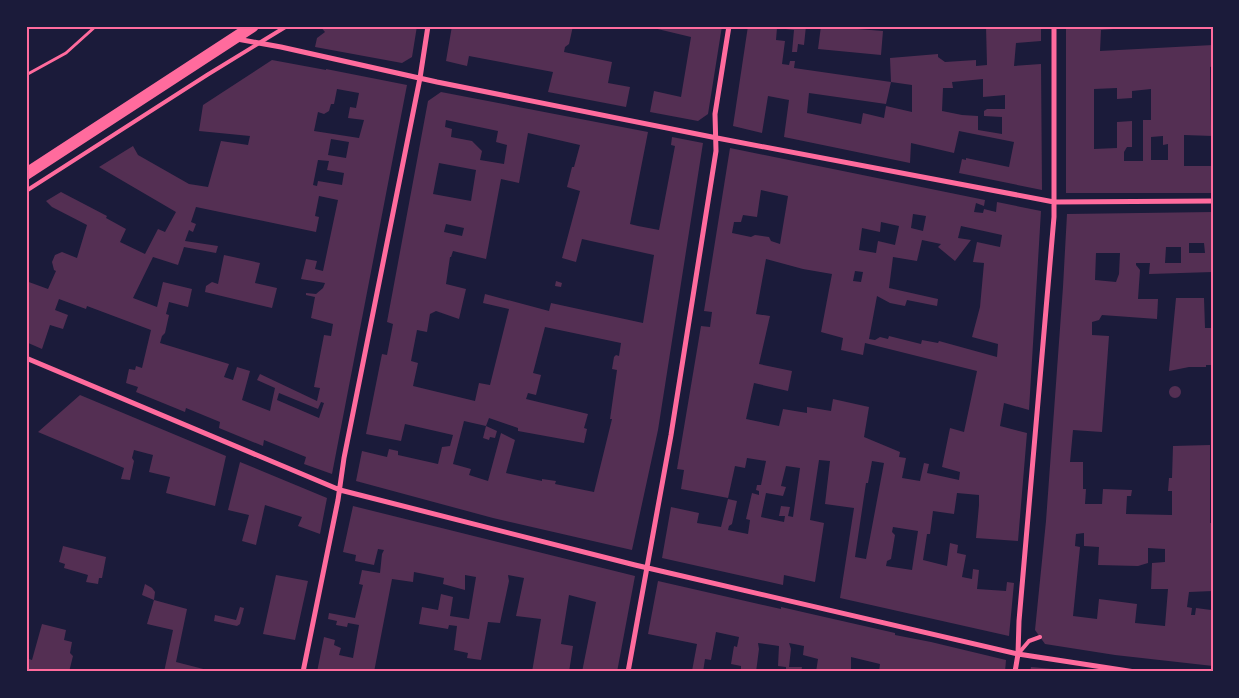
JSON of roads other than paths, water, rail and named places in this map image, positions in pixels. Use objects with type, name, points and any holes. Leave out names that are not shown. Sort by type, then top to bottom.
[{"type":"main road","points":[[26,174],[253,26]]},
{"type":"street","points":[[303,672],[420,78],[428,26]]},
{"type":"street","points":[[628,672],[671,434],[715,161],[717,138],[715,114],[729,26]]},
{"type":"street","points":[[1014,672],[1018,654],[1019,621],[1054,202],[1054,26]]},
{"type":"street","points":[[234,38],[717,138],[1054,202],[1213,201]]},
{"type":"street","points":[[26,358],[340,490],[648,567],[1018,654],[1135,672]]},
{"type":"lane","points":[[26,191],[287,26]]},
{"type":"lane","points":[[1018,654],[1029,642],[1040,636]]}]
